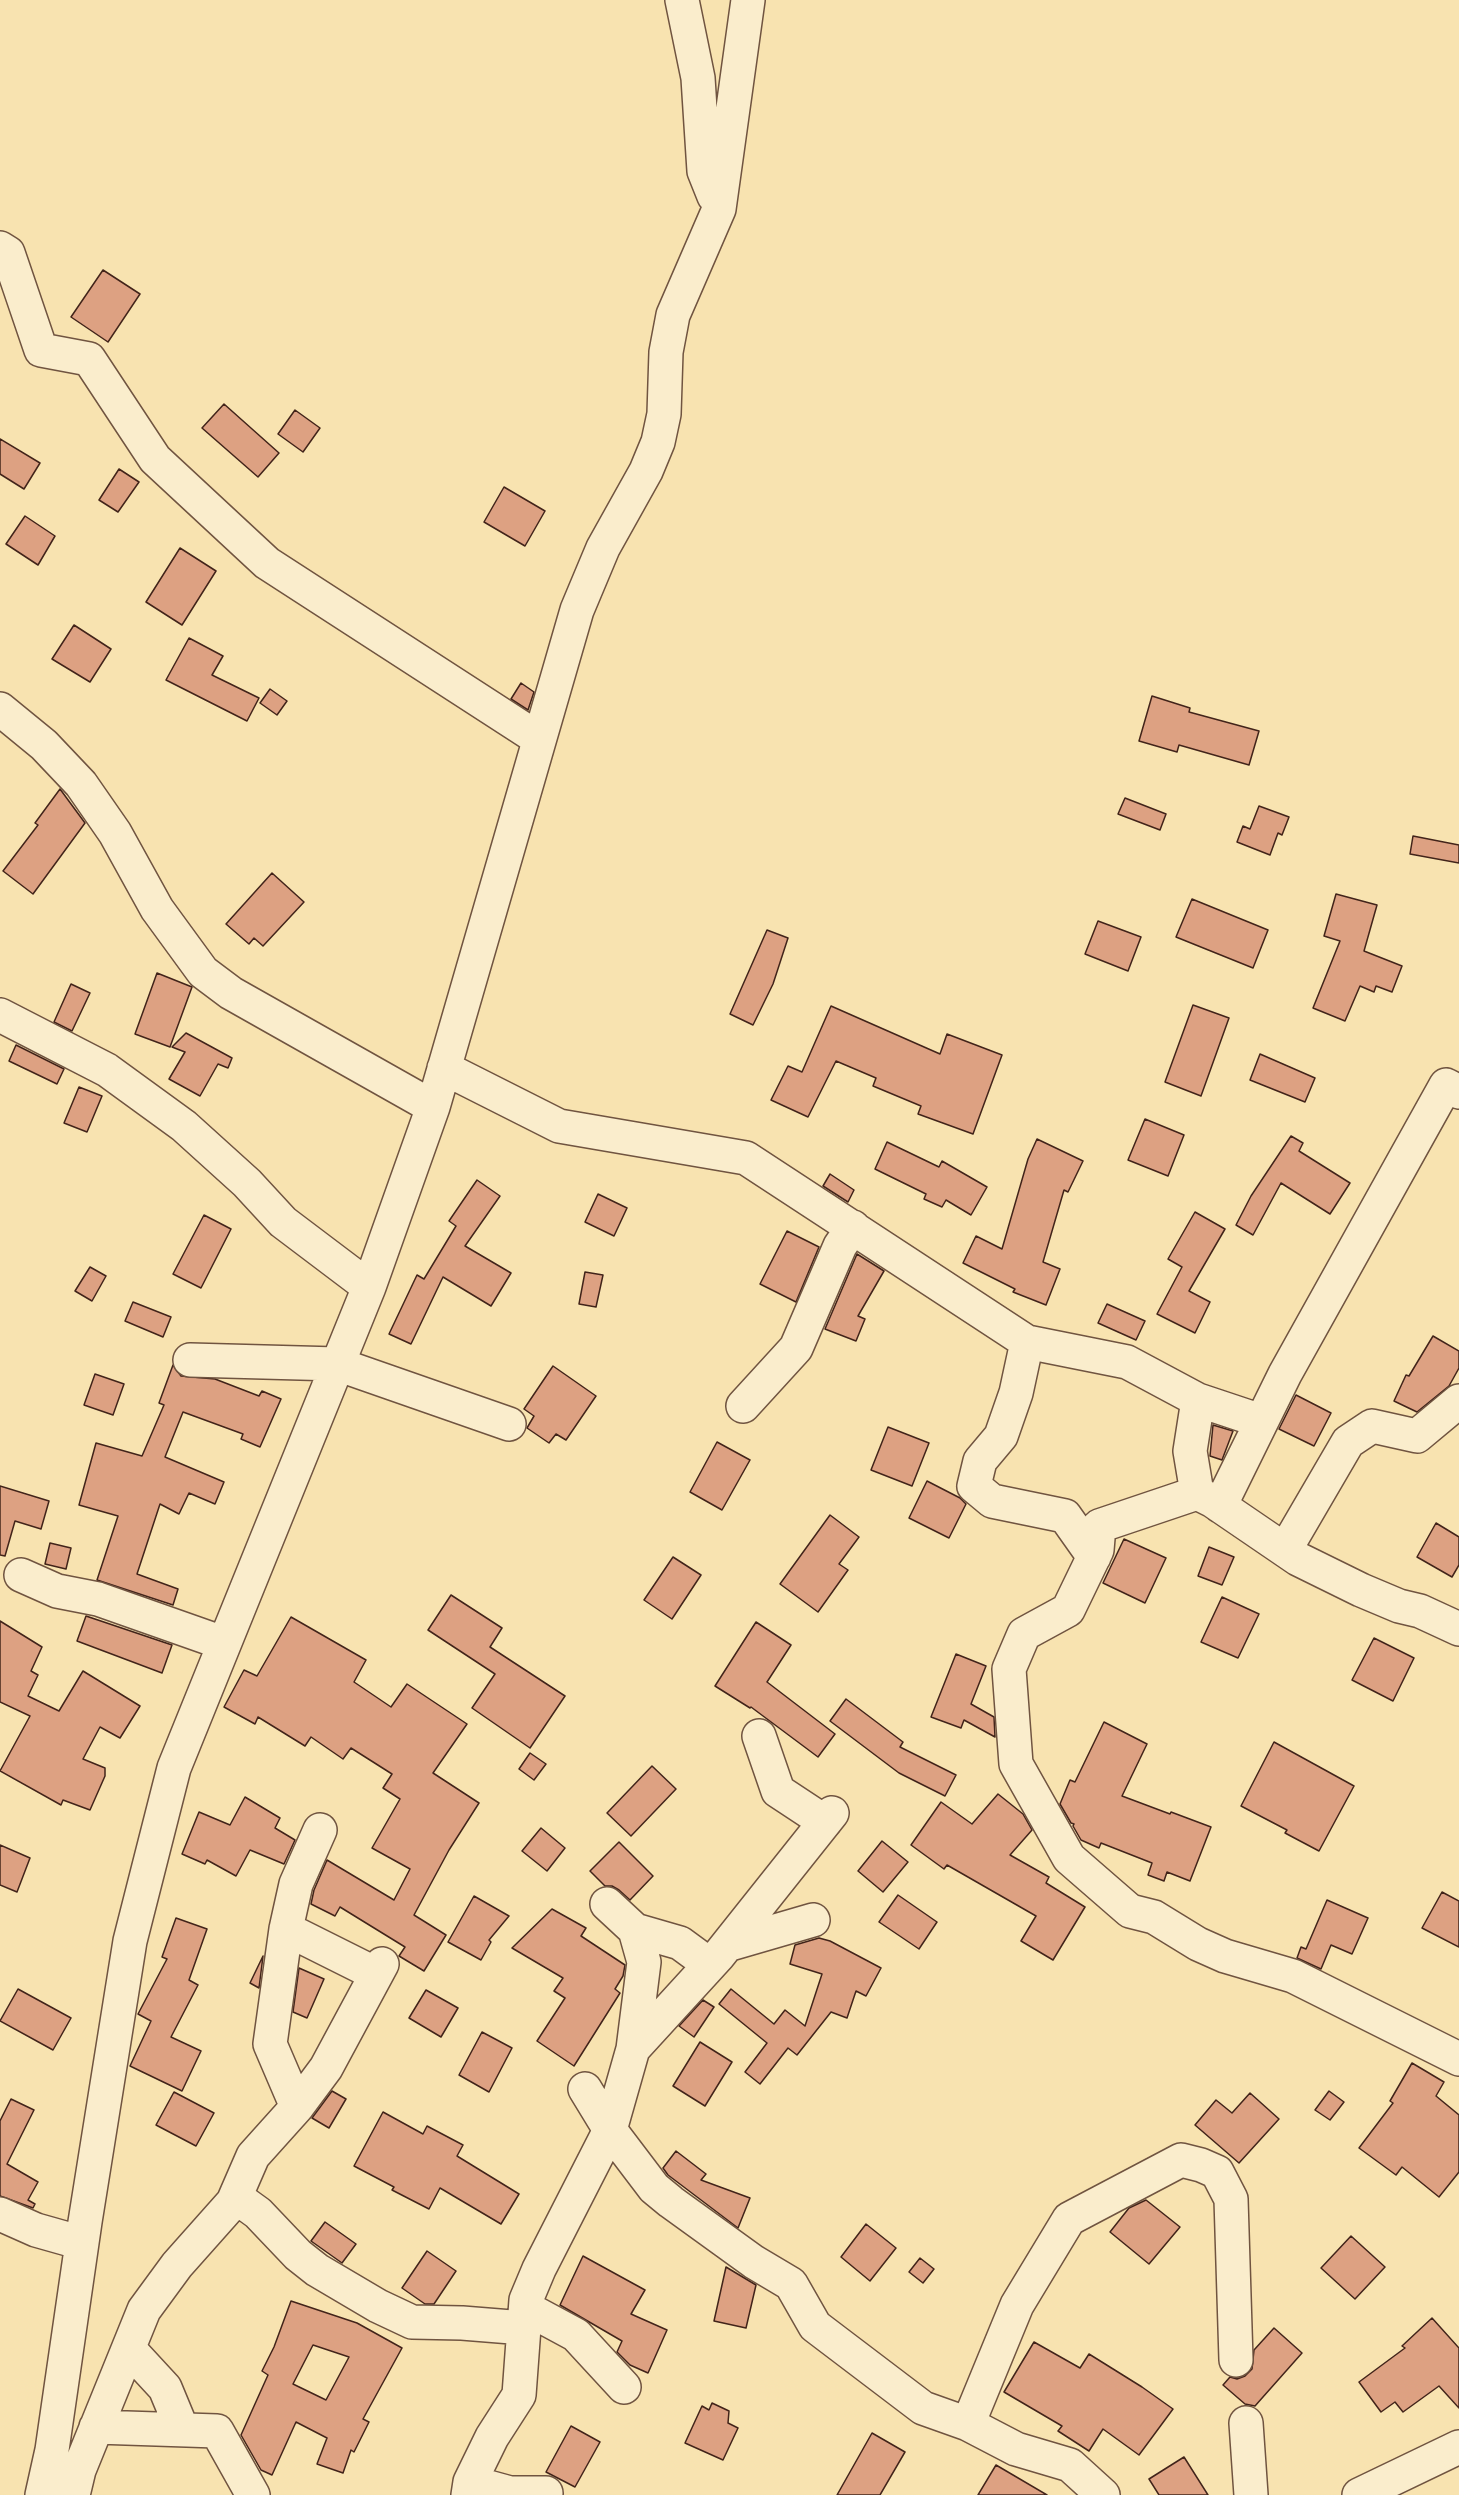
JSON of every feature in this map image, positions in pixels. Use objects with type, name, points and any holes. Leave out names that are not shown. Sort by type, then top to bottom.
[{"type":"street","points":[[682,0],[698,78],[704,171],[719,209]]},
{"type":"street","points":[[42,2495],[52,2451],[130,1941],[174,1768],[369,1287],[433,1107],[577,610],[603,548],[645,471],[658,442],[664,414],[666,352],[673,315],[719,209],[748,0]]},
{"type":"street","points":[[0,248],[8,253],[41,350],[89,359],[155,459],[267,563],[539,739]]},
{"type":"street","points":[[0,709],[44,745],[81,784],[115,833],[157,909],[203,972],[231,993],[433,1107]]},
{"type":"street","points":[[0,1015],[107,1070],[184,1126],[247,1183],[283,1222],[369,1287]]},
{"type":"street","points":[[444,1068],[559,1126],[746,1158],[1027,1342],[1127,1362],[1198,1400],[1261,1421]]},
{"type":"street","points":[[1459,1092],[1446,1085],[1261,1421],[1209,1499],[1099,1526],[1097,1550],[1068,1610],[1024,1634],[1009,1669],[1016,1764],[1069,1858],[1130,1911],[1154,1917],[1198,1944],[1226,1956],[1293,1976],[1459,2059]]},
{"type":"street","points":[[742,1406],[796,1348],[840,1246],[853,1227]]},
{"type":"street","points":[[1027,1342],[1016,1393],[1001,1436],[981,1461],[974,1486],[992,1502],[1065,1516],[1094,1557]]},
{"type":"street","points":[[190,1360],[337,1364],[509,1424]]},
{"type":"street","points":[[1198,1400],[1190,1451],[1209,1499],[1285,1550],[1361,1590],[1399,1606],[1419,1611],[1459,1629]]},
{"type":"street","points":[[1285,1550],[1348,1442],[1372,1426],[1417,1436],[1459,1401]]},
{"type":"street","points":[[21,1575],[57,1591],[98,1599],[223,1643]]},
{"type":"street","points":[[633,2049],[719,1955],[829,1818],[778,1791],[759,1737]]},
{"type":"street","points":[[297,2107],[270,2044],[286,1929],[296,1884],[320,1830]]},
{"type":"street","points":[[607,1904],[635,1930],[719,1955],[813,1920]]},
{"type":"street","points":[[73,2495],[79,2470],[144,2310],[177,2265],[232,2202],[253,2156],[297,2107],[326,2068],[379,1969],[286,1929]]},
{"type":"street","points":[[546,2493],[510,2493],[469,2488],[492,2437],[519,2395],[526,2300],[610,2130],[633,2049],[644,1962],[635,1930]]},
{"type":"street","points":[[585,2089],[610,2130],[654,2188],[754,2262],[791,2284],[815,2326],[923,2408],[968,2424],[1016,2450],[1070,2465],[1103,2495]]},
{"type":"street","points":[[968,2424],[1017,2305],[1069,2219],[1181,2160],[1217,2172],[1231,2199],[1236,2360]]},
{"type":"street","points":[[232,2202],[240,2200],[258,2213],[317,2270],[378,2306],[412,2322],[462,2323],[525,2318],[576,2335],[624,2387]]},
{"type":"street","points":[[0,2214],[36,2230],[82,2243]]},
{"type":"street","points":[[129,2349],[165,2388],[182,2429]]},
{"type":"street","points":[[1246,2423],[1251,2495]]},
{"type":"street","points":[[96,2427],[217,2431],[253,2495]]},
{"type":"street","points":[[1359,2495],[1459,2447]]},
{"type":"building","points":[[103,270],[140,294],[108,342],[71,317]]},
{"type":"building","points":[[224,404],[279,453],[258,477],[202,428]]},
{"type":"building","points":[[295,410],[320,428],[303,452],[278,434]]},
{"type":"building","points":[[0,439],[40,463],[24,489],[0,474]]},
{"type":"building","points":[[119,469],[139,482],[118,512],[99,500]]},
{"type":"building","points":[[504,487],[545,511],[525,546],[484,522]]},
{"type":"building","points":[[25,516],[55,536],[38,565],[6,544]]},
{"type":"building","points":[[180,548],[216,571],[182,625],[146,602]]},
{"type":"building","points":[[74,625],[111,649],[90,682],[52,659]]},
{"type":"building","points":[[189,638],[223,656],[212,675],[259,698],[247,721],[166,680]]},
{"type":"building","points":[[521,683],[534,692],[528,710],[511,699]]},
{"type":"building","points":[[270,689],[287,701],[277,715],[260,703]]},
{"type":"building","points":[[1152,696],[1190,708],[1189,712],[1259,731],[1249,765],[1179,745],[1177,752],[1139,741]]},
{"type":"building","points":[[60,789],[85,823],[33,894],[3,871],[38,825],[35,823]]},
{"type":"building","points":[[1125,798],[1166,814],[1160,830],[1118,814]]},
{"type":"building","points":[[1259,806],[1289,817],[1282,835],[1278,833],[1270,855],[1237,842],[1243,826],[1250,829]]},
{"type":"building","points":[[1413,836],[1459,845],[1459,863],[1410,854]]},
{"type":"building","points":[[272,873],[304,902],[263,946],[254,938],[249,944],[226,924]]},
{"type":"building","points":[[1336,894],[1377,905],[1364,951],[1402,966],[1392,992],[1376,986],[1374,992],[1360,986],[1345,1021],[1313,1008],[1340,941],[1324,936]]},
{"type":"building","points":[[1192,899],[1268,930],[1253,968],[1176,937]]},
{"type":"building","points":[[1098,921],[1141,937],[1128,971],[1085,954]]},
{"type":"building","points":[[767,930],[788,938],[773,984],[753,1025],[730,1014]]},
{"type":"building","points":[[157,973],[192,987],[170,1047],[135,1034]]},
{"type":"building","points":[[71,984],[90,993],[72,1031],[54,1022]]},
{"type":"building","points":[[1193,1005],[1229,1018],[1201,1096],[1165,1082]]},
{"type":"building","points":[[831,1006],[940,1054],[947,1034],[1002,1055],[973,1134],[918,1114],[921,1106],[873,1086],[876,1078],[836,1061],[808,1117],[771,1100],[788,1066],[802,1072]]},
{"type":"building","points":[[186,1033],[232,1058],[228,1068],[218,1064],[200,1096],[169,1079],[185,1052],[172,1047]]},
{"type":"building","points":[[16,1045],[64,1069],[57,1084],[9,1061]]},
{"type":"building","points":[[1260,1054],[1315,1078],[1305,1102],[1250,1080]]},
{"type":"building","points":[[79,1087],[102,1096],[87,1132],[64,1123]]},
{"type":"building","points":[[1145,1119],[1184,1135],[1168,1176],[1128,1160]]},
{"type":"building","points":[[1291,1136],[1303,1143],[1299,1151],[1350,1183],[1330,1214],[1281,1183],[1253,1235],[1236,1225],[1251,1196]]},
{"type":"building","points":[[1037,1139],[1083,1161],[1068,1192],[1064,1190],[1043,1262],[1060,1269],[1046,1305],[1013,1292],[1015,1289],[963,1263],[976,1236],[1002,1249],[1028,1159]]},
{"type":"building","points":[[887,1142],[939,1167],[942,1161],[987,1187],[971,1215],[946,1200],[942,1207],[924,1199],[926,1194],[875,1169]]},
{"type":"building","points":[[830,1174],[854,1190],[848,1202],[823,1186]]},
{"type":"building","points":[[477,1180],[500,1196],[465,1246],[511,1273],[491,1306],[443,1277],[411,1344],[389,1334],[417,1275],[424,1279],[456,1226],[449,1221]]},
{"type":"building","points":[[598,1194],[627,1208],[614,1236],[585,1222]]},
{"type":"building","points":[[1195,1212],[1225,1229],[1189,1291],[1210,1302],[1195,1333],[1157,1314],[1182,1267],[1168,1259]]},
{"type":"building","points":[[204,1215],[231,1229],[201,1288],[173,1274]]},
{"type":"building","points":[[787,1231],[819,1247],[796,1302],[760,1284]]},
{"type":"building","points":[[857,1254],[884,1271],[858,1316],[865,1319],[856,1341],[825,1329]]},
{"type":"building","points":[[90,1267],[106,1276],[92,1301],[75,1291]]},
{"type":"building","points":[[585,1272],[603,1275],[596,1307],[579,1304]]},
{"type":"building","points":[[133,1302],[171,1317],[163,1337],[125,1321]]},
{"type":"building","points":[[1107,1304],[1145,1321],[1136,1340],[1098,1323]]},
{"type":"building","points":[[1433,1336],[1459,1351],[1459,1368],[1449,1386],[1417,1412],[1394,1401],[1406,1375],[1409,1376]]},
{"type":"building","points":[[173,1365],[181,1376],[215,1379],[259,1396],[262,1391],[281,1399],[260,1447],[241,1439],[243,1434],[183,1412],[165,1457],[224,1482],[215,1504],[189,1493],[179,1514],[160,1504],[137,1574],[178,1589],[173,1605],[97,1580],[118,1516],[79,1505],[96,1443],[142,1456],[164,1405],[159,1403]]},
{"type":"building","points":[[553,1366],[596,1396],[566,1440],[556,1434],[549,1443],[527,1428],[534,1416],[524,1409]]},
{"type":"building","points":[[95,1374],[124,1384],[113,1415],[84,1405]]},
{"type":"building","points":[[1296,1395],[1331,1413],[1314,1446],[1279,1429]]},
{"type":"building","points":[[1213,1425],[1233,1431],[1222,1460],[1210,1456]]},
{"type":"building","points":[[888,1427],[929,1443],[912,1486],[871,1470]]},
{"type":"building","points":[[717,1442],[750,1460],[722,1510],[690,1492]]},
{"type":"building","points":[[927,1481],[960,1498],[966,1504],[949,1538],[909,1518]]},
{"type":"building","points":[[0,1486],[49,1501],[41,1529],[15,1521],[5,1556],[0,1555]]},
{"type":"building","points":[[830,1515],[859,1537],[839,1564],[848,1570],[818,1612],[780,1584]]},
{"type":"building","points":[[1436,1523],[1459,1537],[1459,1565],[1452,1577],[1417,1557]]},
{"type":"building","points":[[1124,1539],[1166,1558],[1145,1603],[1103,1583]]},
{"type":"building","points":[[50,1543],[71,1548],[66,1569],[45,1564]]},
{"type":"building","points":[[1209,1547],[1234,1557],[1222,1585],[1198,1576]]},
{"type":"building","points":[[673,1557],[701,1575],[672,1619],[644,1600]]},
{"type":"building","points":[[451,1595],[502,1628],[490,1647],[565,1696],[530,1748],[472,1708],[495,1674],[428,1630]]},
{"type":"building","points":[[1222,1597],[1259,1614],[1238,1658],[1201,1642]]},
{"type":"building","points":[[86,1616],[172,1645],[162,1673],[77,1641]]},
{"type":"building","points":[[291,1617],[366,1660],[354,1682],[391,1707],[407,1684],[467,1724],[433,1773],[479,1803],[449,1850],[414,1915],[446,1935],[424,1971],[399,1956],[405,1947],[340,1907],[335,1916],[311,1904],[314,1890],[327,1860],[394,1900],[410,1869],[372,1848],[400,1799],[383,1788],[392,1774],[351,1748],[343,1759],[311,1737],[305,1746],[258,1717],[255,1724],[224,1707],[244,1670],[257,1676]]},
{"type":"building","points":[[0,1621],[42,1647],[31,1671],[38,1675],[28,1696],[59,1711],[83,1671],[140,1706],[120,1738],[100,1727],[83,1759],[105,1768],[105,1776],[90,1810],[63,1800],[61,1805],[0,1771],[30,1716],[0,1702]]},
{"type":"building","points":[[756,1622],[791,1645],[767,1682],[835,1734],[818,1757],[751,1707],[715,1686]]},
{"type":"building","points":[[1374,1638],[1414,1658],[1393,1701],[1352,1680]]},
{"type":"building","points":[[956,1654],[986,1666],[971,1704],[994,1717],[995,1737],[964,1720],[961,1728],[931,1717]]},
{"type":"building","points":[[846,1699],[903,1742],[900,1747],[956,1775],[945,1796],[899,1773],[830,1721]]},
{"type":"building","points":[[1104,1722],[1147,1744],[1122,1796],[1211,1827],[1190,1881],[1167,1872],[1164,1881],[1148,1875],[1152,1863],[1101,1843],[1099,1848],[1081,1840],[1074,1824],[1071,1823],[1060,1804],[1070,1780],[1075,1782]]},
{"type":"building","points":[[1274,1742],[1354,1786],[1319,1851],[1285,1833],[1287,1830],[1241,1806]]},
{"type":"building","points":[[530,1753],[546,1764],[534,1780],[519,1769]]},
{"type":"building","points":[[652,1766],[676,1789],[631,1836],[607,1813]]},
{"type":"building","points":[[998,1794],[1023,1814],[1032,1830],[1010,1855],[1049,1877],[1046,1883],[1085,1907],[1053,1960],[1021,1941],[1036,1916],[947,1865],[944,1869],[911,1845],[941,1802],[972,1824]]},
{"type":"building","points":[[245,1797],[280,1818],[275,1828],[295,1840],[284,1864],[250,1850],[236,1876],[207,1860],[205,1864],[182,1854],[199,1812],[230,1825]]},
{"type":"building","points":[[541,1828],[565,1848],[547,1871],[522,1851]]},
{"type":"building","points":[[882,1841],[908,1862],[883,1892],[858,1871]]},
{"type":"building","points":[[619,1842],[653,1876],[630,1900],[612,1886],[605,1886],[590,1871]]},
{"type":"building","points":[[0,1845],[30,1858],[17,1892],[0,1885]]},
{"type":"building","points":[[1442,1892],[1459,1901],[1459,1947],[1422,1928]]},
{"type":"building","points":[[898,1895],[937,1922],[919,1949],[879,1922]]},
{"type":"building","points":[[474,1896],[509,1916],[489,1940],[491,1942],[481,1960],[448,1942]]},
{"type":"building","points":[[1327,1900],[1368,1918],[1352,1954],[1331,1945],[1321,1969],[1297,1958],[1301,1947],[1306,1949]]},
{"type":"building","points":[[552,1909],[586,1928],[581,1936],[625,1965],[623,1976],[615,1989],[620,1993],[574,2066],[537,2041],[565,1998],[554,1991],[563,1978],[512,1948]]},
{"type":"building","points":[[176,1918],[207,1929],[189,1980],[198,1985],[171,2037],[201,2051],[182,2091],[130,2066],[151,2021],[138,2014],[167,1959],[162,1957]]},
{"type":"building","points":[[819,1938],[830,1941],[881,1968],[866,1996],[856,1991],[847,2018],[831,2012],[797,2055],[788,2048],[760,2084],[745,2072],[767,2043],[719,2004],[731,1989],[774,2024],[785,2010],[805,2026],[822,1974],[790,1964],[795,1945]]},
{"type":"building","points":[[263,1956],[259,1988],[250,1983]]},
{"type":"building","points":[[299,1968],[324,1979],[307,2018],[293,2012]]},
{"type":"building","points":[[18,1989],[71,2018],[53,2050],[0,2021]]},
{"type":"building","points":[[426,1990],[458,2008],[441,2037],[409,2018]]},
{"type":"building","points":[[703,2000],[714,2007],[694,2037],[679,2026]]},
{"type":"building","points":[[482,2032],[512,2048],[489,2092],[459,2075]]},
{"type":"building","points":[[700,2042],[732,2062],[705,2106],[673,2086]]},
{"type":"building","points":[[1412,2063],[1444,2082],[1436,2096],[1459,2115],[1459,2172],[1439,2197],[1402,2167],[1396,2175],[1359,2148],[1393,2103],[1390,2101]]},
{"type":"building","points":[[332,2091],[346,2099],[329,2128],[312,2118]]},
{"type":"building","points":[[1329,2091],[1344,2102],[1330,2120],[1315,2110]]},
{"type":"building","points":[[174,2092],[214,2113],[196,2146],[156,2125]]},
{"type":"building","points":[[1250,2093],[1279,2119],[1239,2163],[1195,2125],[1216,2100],[1232,2113]]},
{"type":"building","points":[[11,2099],[34,2110],[7,2164],[38,2182],[28,2200],[35,2204],[33,2208],[0,2196],[0,2121]]},
{"type":"building","points":[[383,2112],[423,2134],[427,2126],[463,2145],[457,2156],[519,2194],[501,2224],[440,2188],[429,2209],[392,2190],[394,2187],[354,2166]]},
{"type":"building","points":[[676,2151],[706,2174],[701,2180],[750,2198],[738,2228],[668,2175],[663,2168]]},
{"type":"building","points":[[1146,2200],[1180,2227],[1149,2264],[1110,2232],[1129,2208]]},
{"type":"building","points":[[325,2222],[356,2244],[342,2263],[311,2241]]},
{"type":"building","points":[[866,2224],[896,2248],[870,2281],[841,2257]]},
{"type":"building","points":[[1351,2236],[1385,2267],[1355,2299],[1321,2268]]},
{"type":"building","points":[[427,2251],[456,2271],[434,2304],[425,2304],[402,2288]]},
{"type":"building","points":[[583,2256],[645,2290],[631,2314],[667,2330],[648,2373],[630,2365],[617,2352],[622,2341],[560,2305]]},
{"type":"building","points":[[920,2258],[934,2269],[923,2283],[909,2272]]},
{"type":"building","points":[[726,2267],[756,2285],[746,2328],[714,2321]]},
{"type":"building","points":[[291,2301],[357,2323],[402,2348],[363,2419],[369,2422],[354,2452],[351,2450],[343,2473],[317,2464],[327,2438],[296,2422],[272,2475],[261,2470],[241,2435],[268,2375],[262,2371],[274,2347]],"holes":[[[313,2345],[349,2357],[326,2400],[293,2384]]]},
{"type":"building","points":[[1432,2318],[1459,2348],[1459,2408],[1439,2386],[1403,2412],[1395,2402],[1381,2412],[1359,2382],[1405,2348],[1402,2346]]},
{"type":"building","points":[[1274,2328],[1302,2353],[1255,2406],[1245,2404],[1223,2385],[1230,2377],[1237,2379],[1245,2376],[1252,2369],[1254,2350]]},
{"type":"building","points":[[1034,2342],[1080,2368],[1089,2354],[1173,2409],[1139,2455],[1103,2429],[1089,2451],[1058,2431],[1062,2426],[1004,2392]]},
{"type":"building","points":[[712,2403],[729,2411],[728,2423],[738,2428],[723,2460],[685,2443],[702,2406],[709,2410]]},
{"type":"building","points":[[571,2426],[600,2442],[575,2487],[546,2472]]},
{"type":"building","points":[[872,2433],[905,2452],[880,2495],[837,2495]]},
{"type":"building","points":[[1184,2457],[1208,2495],[1159,2495],[1149,2479]]},
{"type":"building","points":[[996,2465],[1047,2495],[978,2495]]}]
